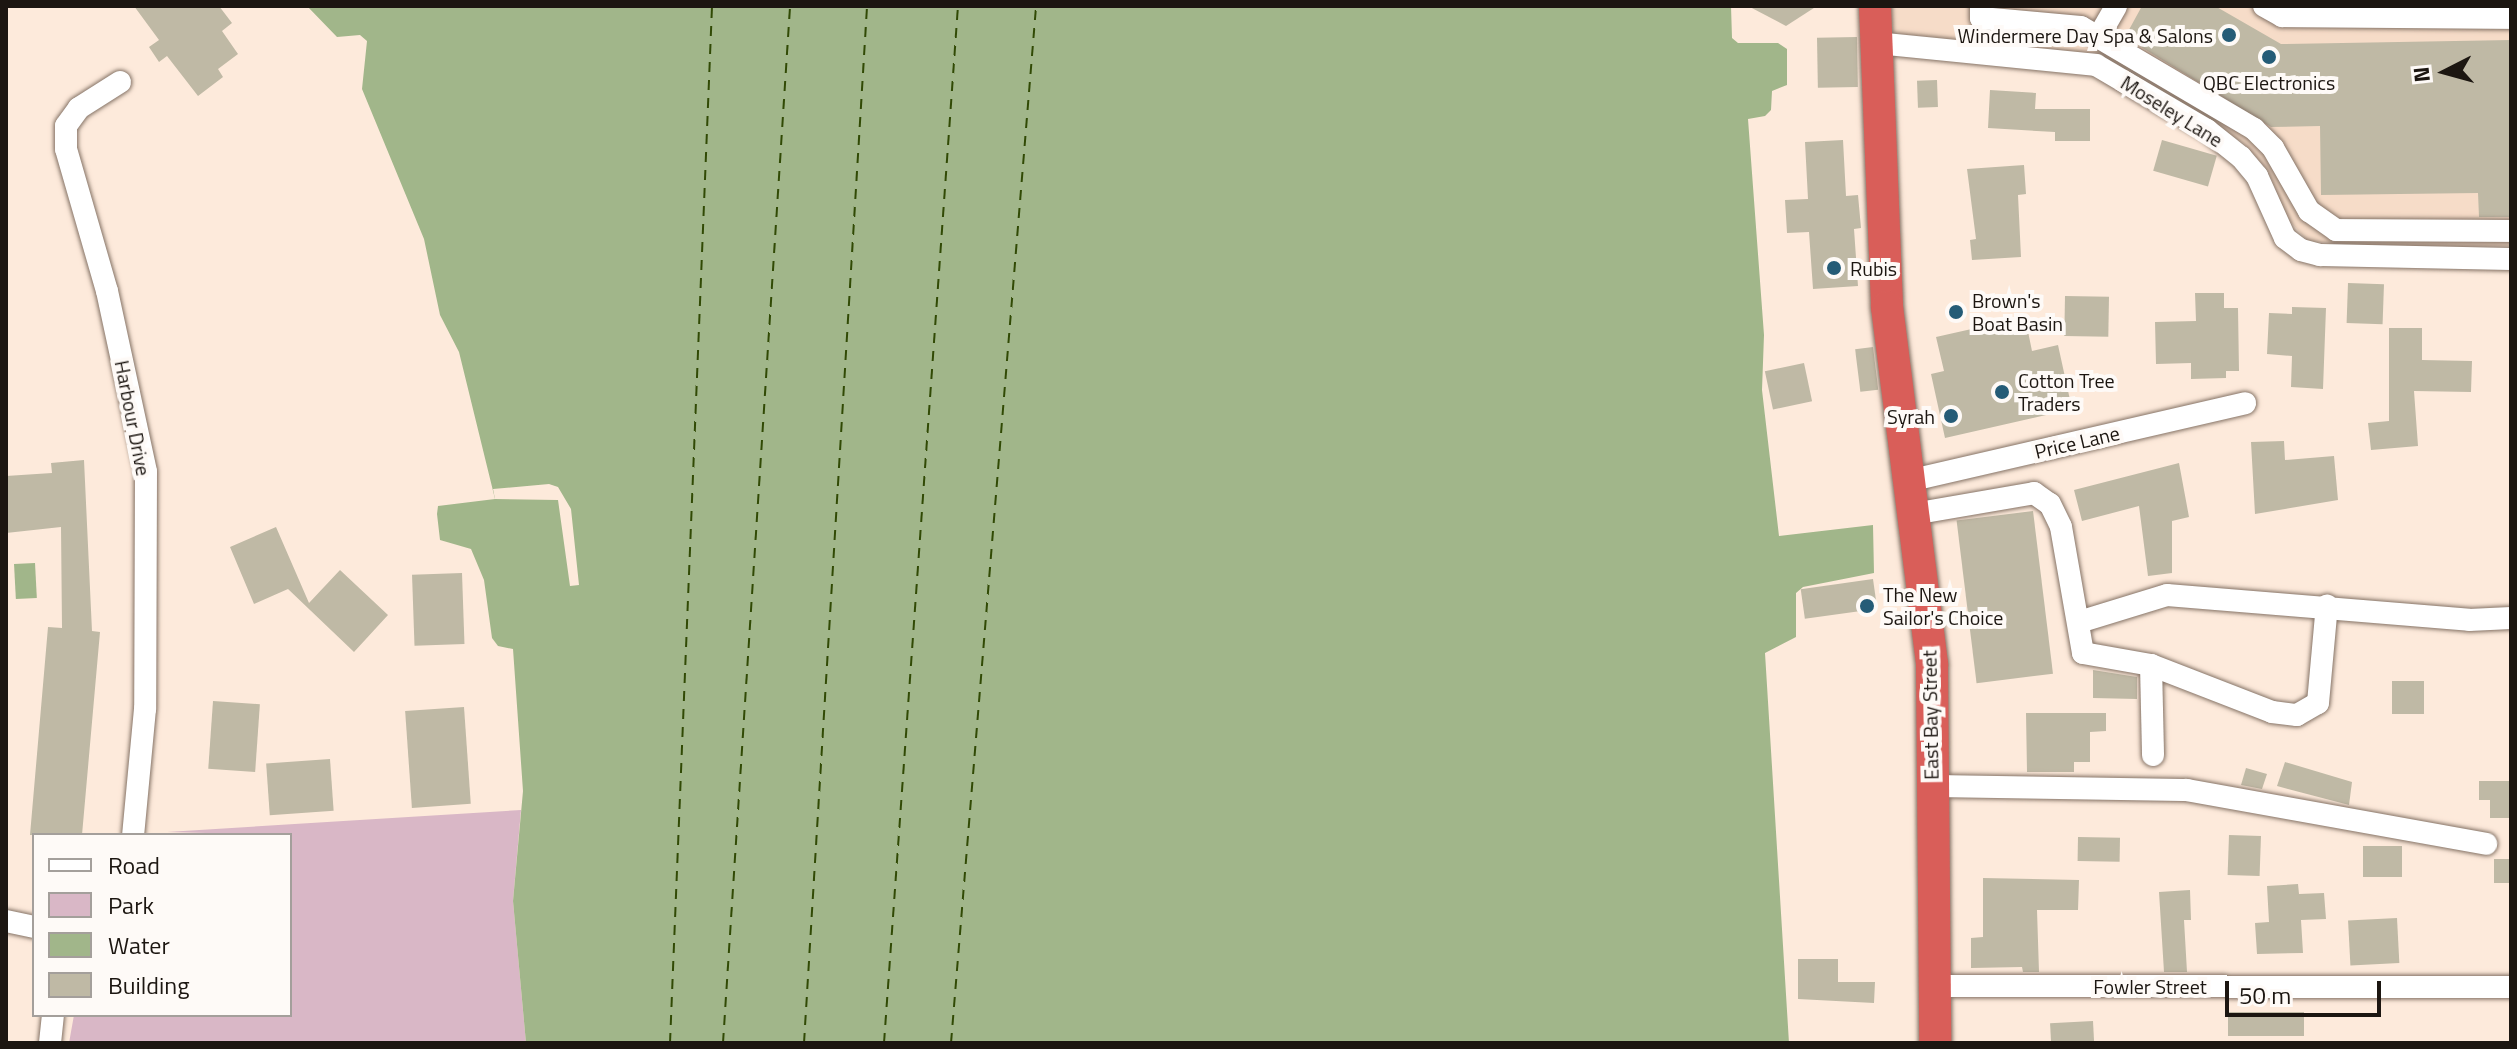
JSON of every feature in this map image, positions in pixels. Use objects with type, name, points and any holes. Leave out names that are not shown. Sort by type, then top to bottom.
[{"type":"highway","name":"East Bay Street","points":[[1875,6],[1887,307],[1932,664],[1935,1043]]},
{"type":"street","points":[[1981,6],[1981,18],[2058,23],[2099,36],[2265,138],[2296,193],[2336,230],[2511,231]]},
{"type":"street","points":[[2099,36],[2116,6]]},
{"type":"street","points":[[2264,6],[2282,16],[2511,18]]},
{"type":"street","name":"Moseley Lane","points":[[1876,43],[2096,65],[2207,130],[2241,157],[2257,176],[2285,238],[2301,250],[2320,255],[2511,259]]},
{"type":"street","name":"Harbour Drive","points":[[120,82],[79,108],[66,126],[66,149],[107,291],[146,472],[146,693],[133,833]]},
{"type":"street","name":"Price Lane","points":[[1908,481],[2245,403]]},
{"type":"street","points":[[1913,514],[2034,493],[2050,504],[2061,527],[2083,653],[2151,665],[2272,712],[2309,712],[2318,703],[2327,605]]},
{"type":"street","points":[[2079,622],[2167,595],[2327,605],[2469,620],[2511,618]]},
{"type":"street","points":[[2151,665],[2153,755]]},
{"type":"street","points":[[1931,786],[2187,790],[2486,844]]},
{"type":"street","points":[[6,921],[32,927]]},
{"type":"street","name":"Fowler Street","points":[[1933,986],[2511,987]]},
{"type":"street","points":[[50,1043],[53,1017]]},
{"type":"shaded area","points":[[1891,6],[2511,6],[2511,246],[2389,247],[2308,241],[2287,218],[2268,171],[2244,143],[2096,55],[1892,33]]},
{"type":"green space","points":[[521,810],[513,901],[526,1043],[69,1043],[74,1017],[292,1017],[292,833],[167,832]]},
{"type":"water","points":[[307,6],[1731,6],[1732,38],[1738,43],[1778,43],[1787,49],[1787,85],[1772,91],[1771,110],[1765,116],[1748,119],[1764,335],[1762,390],[1779,536],[1873,525],[1874,573],[1803,587],[1796,593],[1796,637],[1765,653],[1789,1043],[526,1043],[513,901],[523,791],[513,649],[498,646],[492,638],[484,580],[471,549],[440,540],[437,514],[438,506],[495,499],[459,352],[440,315],[424,239],[362,89],[367,41],[360,35],[337,37]]},
{"type":"water","points":[[35,563],[37,598],[16,599],[14,564]]},
{"type":"pier","points":[[549,484],[558,487],[571,509],[579,585],[570,586],[558,500],[495,499],[493,489]]},
{"type":"building","points":[[134,6],[219,6],[232,23],[222,31],[238,54],[218,69],[223,77],[198,96],[167,56],[159,62],[149,47],[159,40]]},
{"type":"building","points":[[1748,6],[1817,6],[1786,26]]},
{"type":"building","points":[[2142,6],[2215,6],[2281,44],[2511,40],[2511,217],[2479,217],[2478,193],[2321,195],[2320,126],[2271,127],[2125,37]]},
{"type":"building","points":[[1857,37],[1858,87],[1818,88],[1817,38]]},
{"type":"building","points":[[1937,80],[1938,107],[1918,108],[1917,81]]},
{"type":"building","points":[[1990,90],[2036,93],[2035,109],[2090,109],[2090,141],[2055,141],[2055,132],[1988,128]]},
{"type":"building","points":[[1843,140],[1846,196],[1858,195],[1861,228],[1854,229],[1858,286],[1813,289],[1809,232],[1787,233],[1785,200],[1808,199],[1805,142]]},
{"type":"building","points":[[2162,140],[2217,156],[2208,186],[2153,171]]},
{"type":"building","points":[[2024,165],[2026,194],[2018,195],[2021,257],[1972,260],[1970,240],[1976,239],[1967,169]]},
{"type":"building","points":[[2348,283],[2384,284],[2383,324],[2347,323]]},
{"type":"building","points":[[2195,293],[2224,293],[2224,308],[2238,308],[2239,371],[2226,371],[2226,378],[2191,379],[2191,363],[2156,364],[2155,322],[2196,321]]},
{"type":"building","points":[[2065,296],[2109,297],[2108,337],[2064,336]]},
{"type":"building","points":[[2292,307],[2326,308],[2323,389],[2291,387],[2292,356],[2267,354],[2269,313],[2292,314]]},
{"type":"building","name":"Cotton Tree Traders","points":[[2025,317],[2032,351],[2058,345],[2072,409],[1945,438],[1931,374],[1944,371],[1936,337]]},
{"type":"building","points":[[2389,328],[2422,328],[2422,360],[2472,361],[2471,392],[2414,391],[2418,446],[2371,450],[2368,423],[2389,421]]},
{"type":"building","points":[[1873,347],[1878,390],[1860,392],[1855,349]]},
{"type":"building","points":[[1804,363],[1812,401],[1773,409],[1765,371]]},
{"type":"building","points":[[2284,441],[2285,460],[2334,456],[2338,500],[2255,514],[2251,442]]},
{"type":"building","points":[[84,460],[92,631],[100,632],[82,833],[30,835],[48,627],[62,628],[61,527],[6,533],[6,476],[52,473],[51,463]]},
{"type":"building","points":[[2179,463],[2189,517],[2172,521],[2172,573],[2148,576],[2139,506],[2082,521],[2074,490]]},
{"type":"building","points":[[2033,511],[2053,674],[1977,683],[1957,520]]},
{"type":"building","points":[[276,527],[309,603],[340,570],[388,615],[354,652],[288,589],[254,604],[230,547]]},
{"type":"building","points":[[462,573],[464,644],[415,646],[412,575]]},
{"type":"building","points":[[1873,579],[1877,609],[1805,619],[1801,589]]},
{"type":"building","points":[[2093,670],[2137,677],[2137,699],[2093,698]]},
{"type":"building","points":[[2392,681],[2424,681],[2424,714],[2392,714]]},
{"type":"building","points":[[213,701],[260,704],[255,772],[208,769]]},
{"type":"building","points":[[464,707],[471,804],[412,808],[405,711]]},
{"type":"building","points":[[2026,713],[2106,713],[2106,731],[2090,732],[2090,762],[2074,762],[2074,772],[2027,772]]},
{"type":"building","points":[[330,759],[334,811],[270,815],[266,763]]},
{"type":"building","points":[[2285,762],[2352,782],[2349,805],[2277,786]]},
{"type":"building","points":[[2246,768],[2267,774],[2262,789],[2241,785]]},
{"type":"building","points":[[2479,781],[2511,781],[2510,818],[2490,818],[2490,800],[2479,800]]},
{"type":"building","points":[[2229,835],[2261,836],[2260,876],[2228,875]]},
{"type":"building","points":[[2078,837],[2120,838],[2120,862],[2078,861]]},
{"type":"building","points":[[2363,846],[2402,846],[2402,877],[2363,877]]},
{"type":"building","points":[[2494,859],[2511,859],[2511,883],[2494,883]]},
{"type":"building","points":[[1983,878],[2079,880],[2078,910],[2037,910],[2039,972],[2023,972],[2022,967],[1971,968],[1971,938],[1983,937]]},
{"type":"building","points":[[2298,884],[2299,894],[2324,893],[2326,919],[2301,920],[2303,953],[2257,954],[2255,923],[2269,922],[2267,886]]},
{"type":"building","points":[[2190,890],[2191,920],[2184,920],[2187,972],[2164,972],[2159,892]]},
{"type":"building","points":[[2397,918],[2399,963],[2350,966],[2348,921]]},
{"type":"building","points":[[1798,959],[1838,959],[1838,982],[1875,982],[1874,1003],[1798,999]]},
{"type":"building","points":[[2228,1012],[2304,1012],[2304,1036],[2228,1036]]},
{"type":"building","points":[[2093,1021],[2094,1043],[2051,1043],[2050,1023]]},
{"type":"ferry route","points":[[670,1043],[712,6]]},
{"type":"ferry route","points":[[723,1043],[790,6]]},
{"type":"ferry route","points":[[804,1043],[867,6]]},
{"type":"ferry route","points":[[884,1043],[958,6]]},
{"type":"ferry route","points":[[951,1043],[1036,6]]},
{"type":"place","name":"Windermere Day Spa & Salons","points":[[2229,35]]},
{"type":"place","name":"QBC Electronics","points":[[2269,57]]},
{"type":"place","name":"Rubis","points":[[1834,268]]},
{"type":"place","name":"Brown's Boat Basin","points":[[1956,312]]},
{"type":"place","name":"Cotton Tree Traders","points":[[2002,392]]},
{"type":"place","name":"Syrah","points":[[1951,416]]},
{"type":"place","name":"The New Sailor's Choice","points":[[1867,606]]}]
